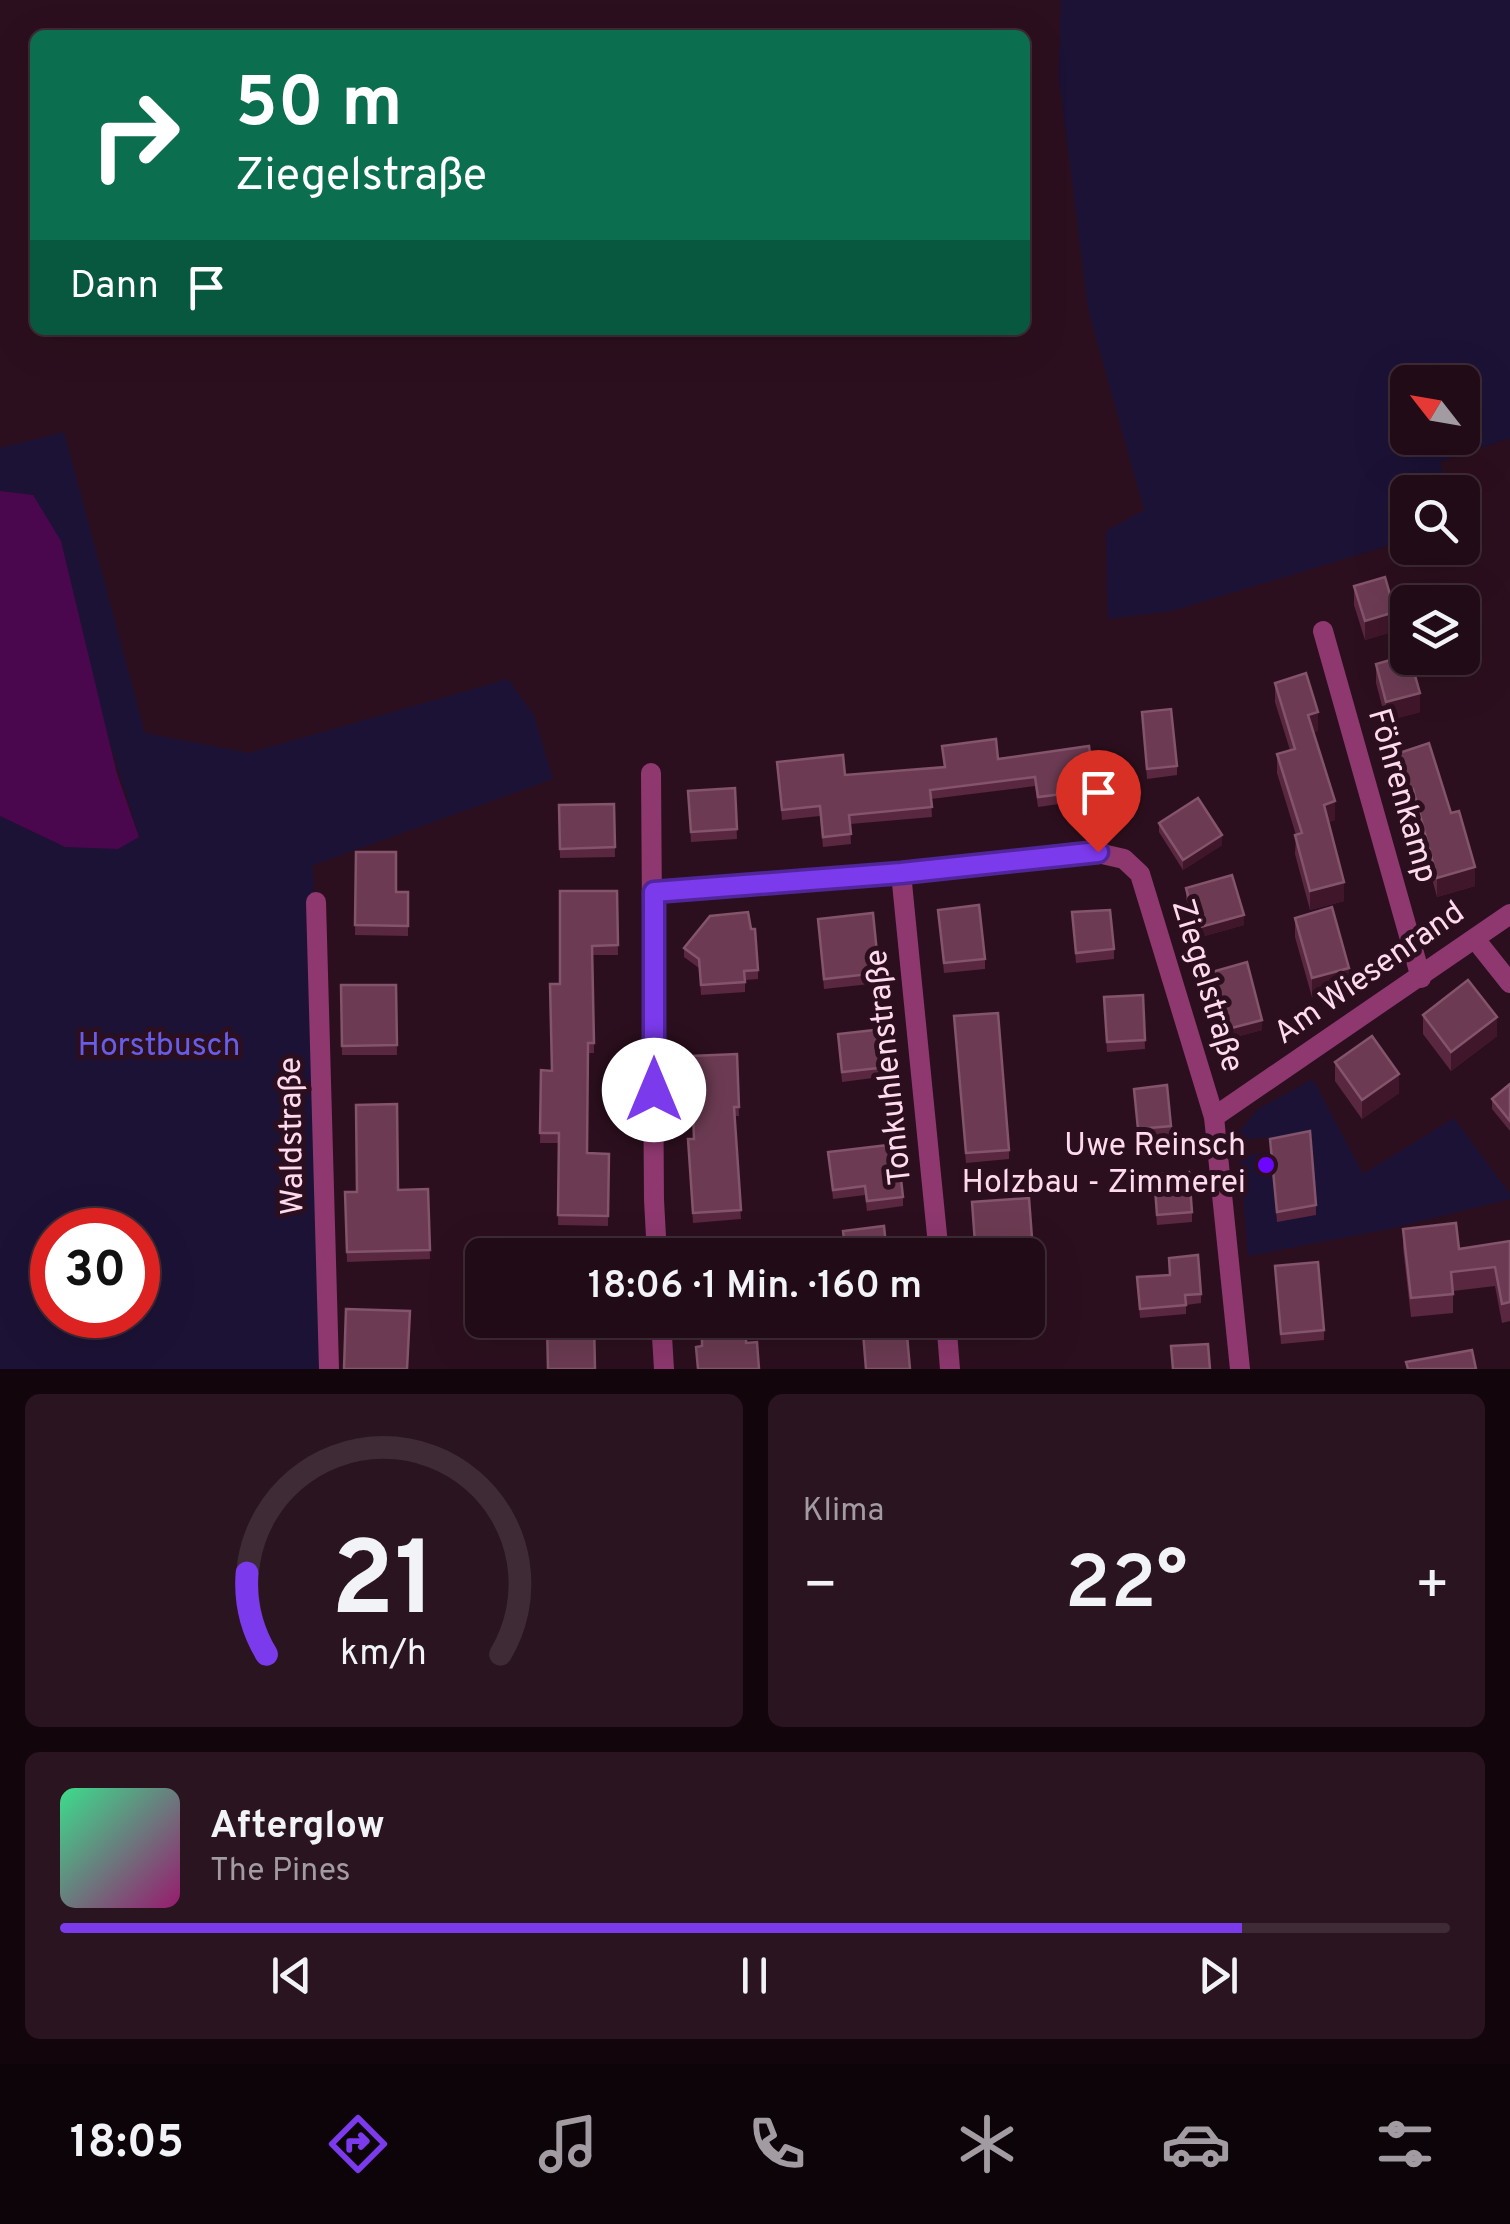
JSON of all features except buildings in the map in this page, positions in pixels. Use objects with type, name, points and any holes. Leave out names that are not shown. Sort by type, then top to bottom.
[{"type":"street","name":"Föhrenkamp","points":[[1323,631],[1421,978]]},
{"type":"street","points":[[651,772],[656,1238]]},
{"type":"street","name":"Ziegelstraße","points":[[654,892],[901,873],[1098,852],[1124,859],[1140,874],[1214,1117],[1240,1369]]},
{"type":"street","name":"Tonkuhlenstraße","points":[[901,873],[937,1238]]},
{"type":"street","name":"Waldstraße","points":[[316,902],[329,1369]]},
{"type":"street","name":"Am Wiesenrand","points":[[1214,1117],[1510,914]]},
{"type":"street","points":[[1475,938],[1510,983]]},
{"type":"street","points":[[662,1338],[664,1369]]},
{"type":"street","points":[[947,1338],[950,1369]]},
{"type":"green space","points":[[1061,0],[1510,0],[1510,438],[1480,448],[1480,365],[1390,365],[1390,455],[1460,455],[1440,462],[1443,475],[1390,475],[1390,545],[1172,611],[1108,619],[1106,531],[1144,510],[1088,309],[1059,78]]},
{"type":"green space","name":"Horstbusch","points":[[64,432],[145,733],[249,753],[508,679],[534,715],[553,779],[313,865],[326,1369],[0,1369],[0,816],[65,847],[139,837],[33,496],[0,491],[0,448]]},
{"type":"green space","points":[[1313,1079],[1363,1174],[1454,1118],[1510,1199],[1389,1229],[1248,1256],[1238,1133],[1258,1109]],"holes":[[[1268,1137],[1270,1152],[1244,1156],[1242,1140]]]},
{"type":"shaded area","points":[[0,491],[33,495],[61,541],[117,774],[139,837],[118,849],[65,847],[0,816]]},
{"type":"place","name":"Uwe Reinsch Holzbau - Zimmerei","points":[[1266,1165]]},
{"type":"route","points":[[654,1090],[654,892],[901,873],[1098,852]]}]
